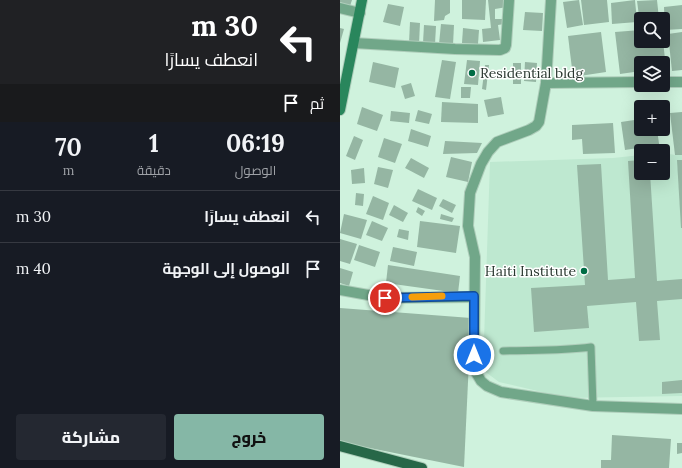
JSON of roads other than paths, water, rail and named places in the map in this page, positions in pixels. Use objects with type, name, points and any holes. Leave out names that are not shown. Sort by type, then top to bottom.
[{"type":"main road","points":[[340,110],[343,84],[354,43],[362,0]]},
{"type":"main road","points":[[340,446],[422,468]]},
{"type":"street","points":[[354,43],[500,50],[505,48],[506,45],[509,0]]},
{"type":"street","points":[[551,0],[546,83],[538,122],[536,126],[529,130],[497,142],[488,152],[481,164],[470,193],[468,226],[475,257],[474,369],[481,381],[487,386],[501,392],[593,406],[682,409]]},
{"type":"street","points":[[340,8],[360,13]]},
{"type":"street","points":[[546,83],[634,82]]},
{"type":"street","points":[[670,82],[682,82]]},
{"type":"street","points":[[340,290],[385,298],[474,296]]},
{"type":"lane","points":[[503,351],[554,349],[570,350],[590,347],[593,406]]},
{"type":"place","name":"Residential bldg","points":[[472,73]]},
{"type":"place","name":"Haiti Institute","points":[[584,271]]}]
